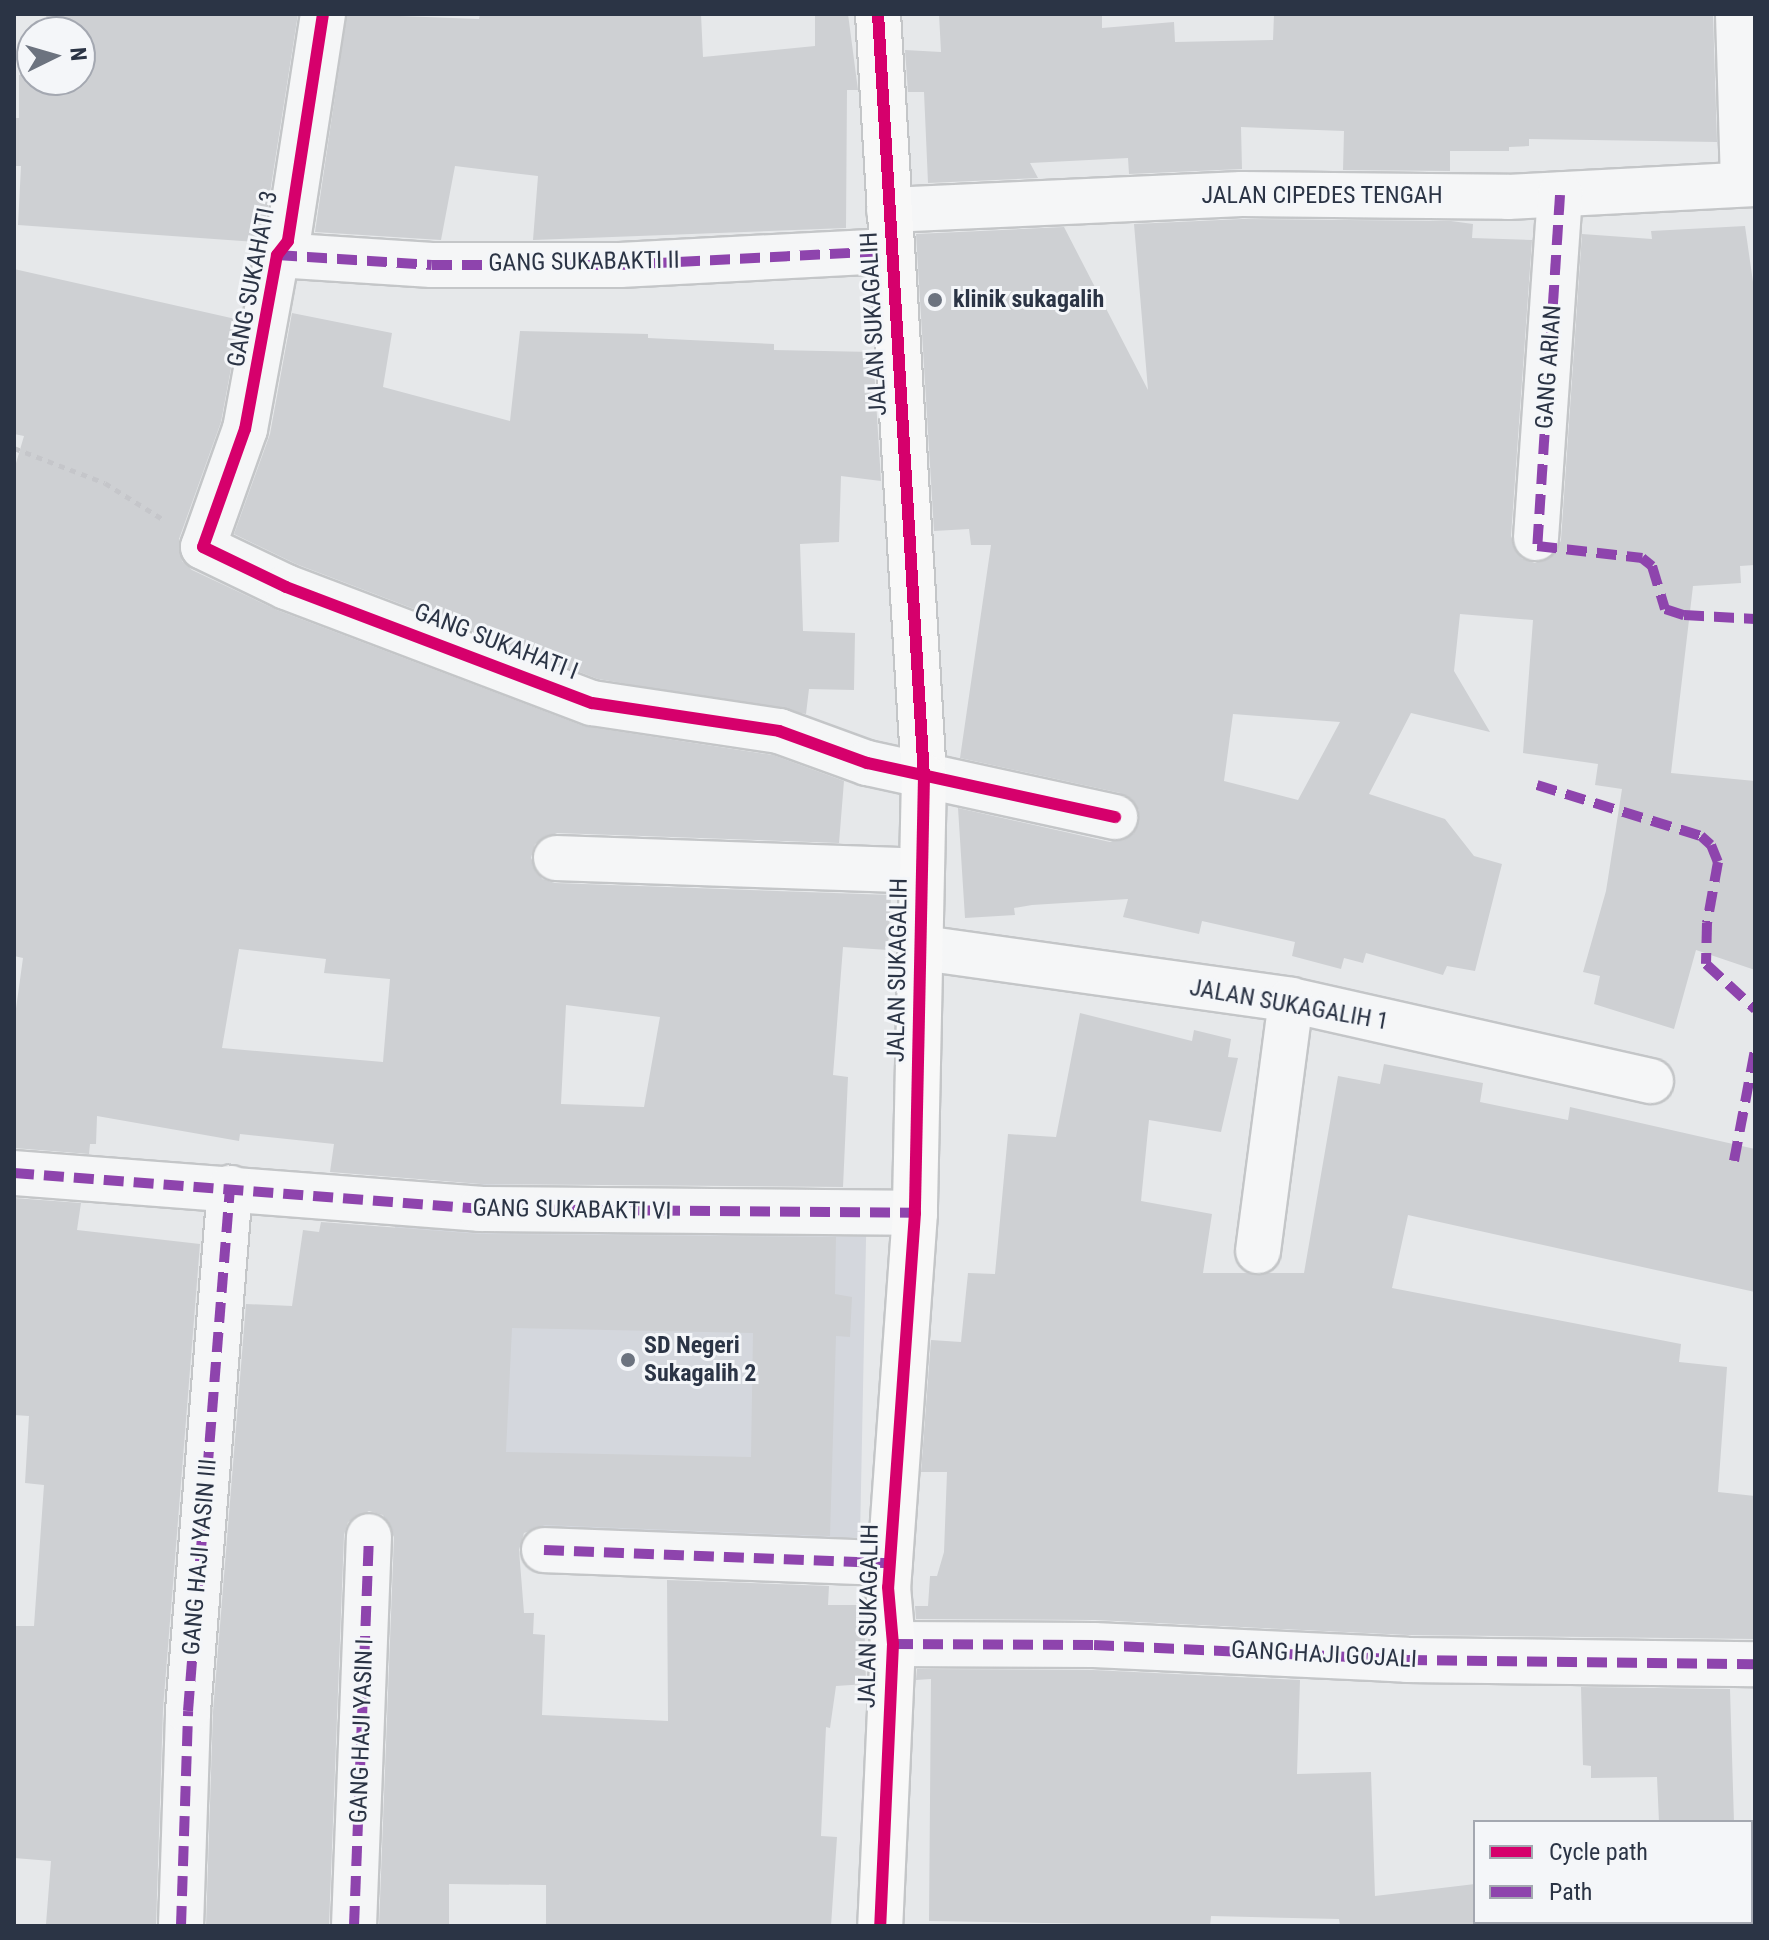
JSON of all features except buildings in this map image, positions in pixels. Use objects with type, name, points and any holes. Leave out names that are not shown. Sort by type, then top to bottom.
[{"type":"street","name":"GANG SUKAHATI 3","points":[[203,547],[245,429],[277,255],[288,241],[323,14]]},
{"type":"street","name":"JALAN SUKAGALIH","points":[[878,14],[924,776],[921,871],[923,948],[915,1213],[890,1563],[893,1644],[880,1926]]},
{"type":"street","points":[[1738,14],[1749,184]]},
{"type":"street","name":"JALAN CIPEDES TENGAH","points":[[890,231],[1242,194],[1560,195],[1749,184]]},
{"type":"street","name":"GANG ARIAN","points":[[1536,538],[1560,195]]},
{"type":"street","name":"GANG SUKABAKTI II","points":[[277,255],[432,265],[620,265],[890,231]]},
{"type":"street","name":"GANG SUKAHATI I","points":[[203,547],[286,587],[592,703],[779,731],[834,753],[924,776],[1115,817]]},
{"type":"street","points":[[556,858],[921,871]]},
{"type":"street","name":"JALAN SUKAGALIH 1","points":[[923,948],[1291,1000],[1651,1081]]},
{"type":"street","points":[[1258,1251],[1291,1000]]},
{"type":"street","name":"GANG SUKABAKTI VI","points":[[14,1173],[480,1209],[915,1213]]},
{"type":"street","name":"GANG HAJI YASIN III","points":[[181,1926],[188,1711],[230,1188]]},
{"type":"street","name":"GANG HAJI YASIN I","points":[[354,1926],[369,1536]]},
{"type":"street","points":[[544,1550],[890,1563]]},
{"type":"street","name":"GANG HAJI GOJALI","points":[[893,1644],[1081,1645],[1407,1660],[1755,1664]]},
{"type":"path","points":[[14,448],[105,483],[203,547]]},
{"type":"shaded area","name":"SD Negeri Sukagalih 2","points":[[396,1182],[867,1192],[860,1538],[389,1528]]},
{"type":"marked path","points":[[1560,195],[1537,546],[1642,558],[1652,566],[1665,609],[1684,615],[1755,619]]},
{"type":"marked path","points":[[277,255],[432,265],[620,265],[890,251]]},
{"type":"marked path","points":[[1537,785],[1701,836],[1711,845],[1718,862],[1707,923],[1706,964],[1755,1009]]},
{"type":"marked path","points":[[1734,1161],[1755,1050]]},
{"type":"marked path","points":[[14,1173],[480,1209],[915,1213]]},
{"type":"marked path","points":[[181,1926],[188,1711],[230,1188]]},
{"type":"marked path","points":[[354,1926],[369,1536]]},
{"type":"marked path","points":[[544,1550],[890,1563]]},
{"type":"marked path","points":[[893,1644],[1094,1645],[1407,1660],[1755,1664]]},
{"type":"cycle path","points":[[323,14],[288,241],[277,255],[245,429],[203,547],[286,587],[592,703],[779,731],[867,763],[1115,817]]},
{"type":"cycle path","points":[[878,14],[924,776],[915,1213],[888,1587],[893,1644],[880,1926]]},
{"type":"place","name":"klinik sukagalih","points":[[935,300]]},
{"type":"place","name":"SD Negeri Sukagalih 2","points":[[628,1360]]}]
